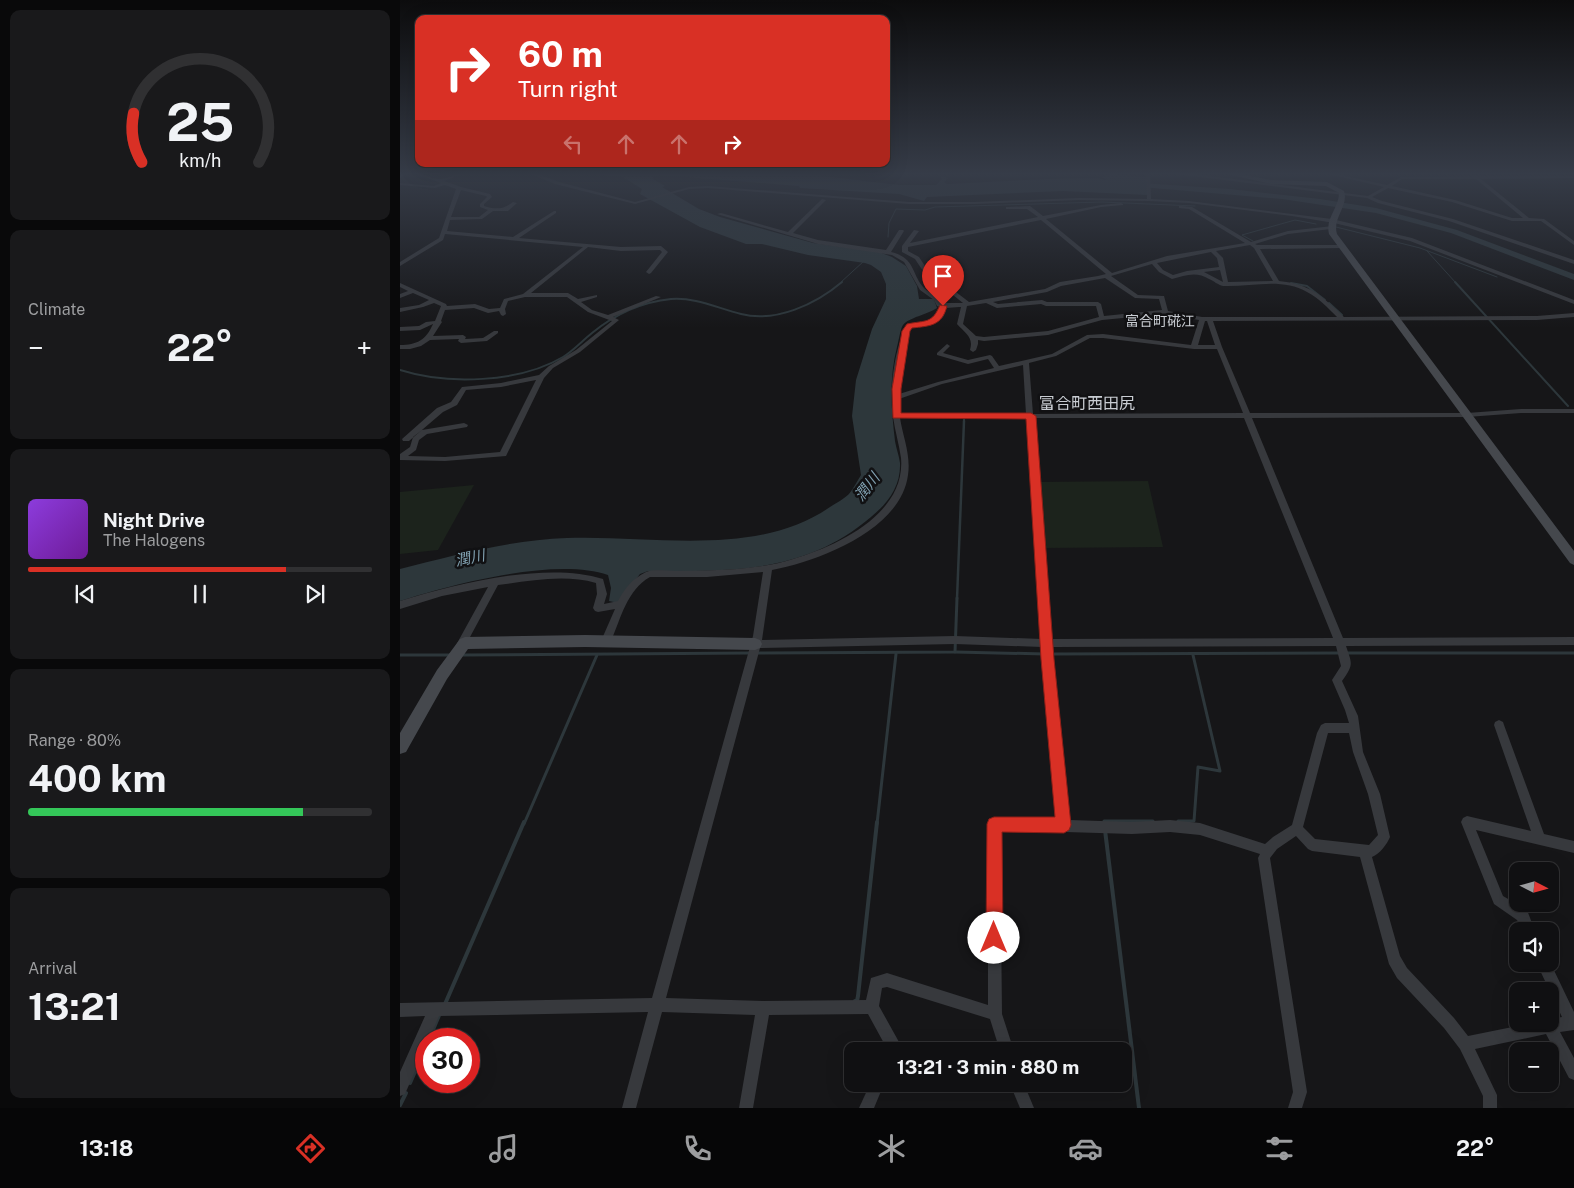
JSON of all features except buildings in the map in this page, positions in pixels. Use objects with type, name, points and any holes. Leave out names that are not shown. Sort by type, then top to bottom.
[{"type":"street","points":[[400,264],[440,241],[446,225]]},
{"type":"street","points":[[514,239],[535,225]]},
{"type":"street","points":[[756,225],[818,242],[888,252],[906,261],[922,289],[937,299],[939,305],[945,306],[1047,290],[1074,280],[1248,244],[1324,225]]},
{"type":"street","points":[[789,234],[799,225]]},
{"type":"street","points":[[905,246],[1008,225]]},
{"type":"street","points":[[1049,225],[1137,297],[1162,297],[1165,312]]},
{"type":"street","points":[[1217,225],[1256,247],[1342,246]]},
{"type":"street","points":[[1332,225],[1333,234],[1574,560]]},
{"type":"street","points":[[974,338],[984,339],[1048,333],[1102,318],[1165,312],[1205,318],[1248,320],[1537,318],[1574,313],[1571,304],[1412,240],[1340,225]]},
{"type":"street","points":[[1465,225],[1574,262]]},
{"type":"street","points":[[1549,225],[1574,243]]},
{"type":"street","points":[[888,252],[901,231]]},
{"type":"street","points":[[916,231],[905,246],[905,252],[917,258],[935,285],[950,290],[964,304]]},
{"type":"street","points":[[444,232],[621,249],[661,248],[665,252],[649,272]]},
{"type":"street","points":[[525,295],[587,246]]},
{"type":"street","points":[[1256,247],[1277,283]]},
{"type":"street","points":[[1212,250],[1220,258],[1226,284]]},
{"type":"street","points":[[1154,262],[1161,271],[1172,276],[1192,270],[1221,284],[1277,283],[1304,287],[1313,292],[1342,318]]},
{"type":"street","points":[[1196,272],[1223,268]]},
{"type":"street","points":[[400,286],[443,304],[439,322],[430,338]]},
{"type":"street","points":[[400,296],[414,291]]},
{"type":"street","points":[[443,308],[476,306],[488,311],[503,312],[506,300],[525,295],[563,294],[578,301],[590,311],[612,315]]},
{"type":"street","points":[[578,301],[595,296]]},
{"type":"street","points":[[400,458],[445,459],[503,454],[541,377],[551,367],[578,351],[612,315],[658,297]]},
{"type":"street","points":[[400,310],[421,306],[435,300]]},
{"type":"street","points":[[984,300],[998,306],[1042,302],[1046,304],[1098,304],[1102,318]]},
{"type":"street","points":[[964,304],[960,324],[974,338],[973,350]]},
{"type":"street","points":[[601,641],[617,617],[619,605],[641,576],[649,574],[718,574],[768,569],[800,561],[842,544],[876,521],[891,505],[903,482],[905,468],[896,416],[895,398],[906,331],[910,326],[929,324],[940,316],[945,306]]},
{"type":"street","points":[[1194,347],[1205,318]]},
{"type":"street","points":[[1205,318],[1248,416],[1340,644],[1346,667],[1337,680],[1351,710],[1357,747],[1374,794],[1385,835],[1372,851],[1365,852],[1312,845],[1297,829]]},
{"type":"street","points":[[400,329],[418,328],[428,323],[439,322]]},
{"type":"street","points":[[400,347],[415,347],[430,338],[464,337],[461,341],[485,340],[496,332]]},
{"type":"street","points":[[895,398],[997,368],[1054,355],[1089,336],[1194,347],[1219,347]]},
{"type":"street","points":[[947,346],[939,354],[968,362],[990,357],[997,368]]},
{"type":"street","points":[[1026,362],[1048,659],[1064,825]]},
{"type":"street","points":[[403,439],[440,410],[454,403],[460,390],[464,388],[500,385],[541,377]]},
{"type":"street","points":[[896,416],[1467,415],[1521,411],[1574,411]]},
{"type":"street","points":[[400,458],[413,448],[416,439],[428,430],[464,425]]},
{"type":"street","points":[[403,439],[416,439]]},
{"type":"street","points":[[629,1108],[754,651],[768,569]]},
{"type":"street","points":[[400,605],[442,592],[495,582],[534,577],[588,576],[600,581],[602,594],[598,608],[619,605]]},
{"type":"street","points":[[400,747],[455,655],[495,582]]},
{"type":"street","points":[[455,655],[462,645],[470,643],[601,641],[754,651],[950,640],[1047,645],[1574,641]]},
{"type":"street","points":[[1499,724],[1540,839]]},
{"type":"street","points":[[1296,1108],[1300,1092],[1264,858],[1266,850],[1297,829],[1322,733],[1325,728],[1354,728]]},
{"type":"street","points":[[1525,922],[1522,915],[1498,900],[1467,822],[1574,847]]},
{"type":"street","points":[[1004,1042],[995,1014],[994,824],[1132,828],[1170,826],[1200,829],[1266,850]]},
{"type":"street","points":[[1365,852],[1394,959],[1402,974],[1450,1023],[1466,1044],[1490,1095],[1490,1108]]},
{"type":"street","points":[[1548,972],[1573,1023],[1559,1025]]},
{"type":"street","points":[[891,1042],[872,1007],[876,983],[887,980],[995,1014]]},
{"type":"street","points":[[400,1010],[656,1005],[763,1008],[872,1007]]},
{"type":"street","points":[[746,1108],[763,1008]]},
{"type":"street","points":[[400,1089],[435,1010]]},
{"type":"street","points":[[1466,1044],[1522,1032]]},
{"type":"street","points":[[1553,1032],[1574,1073]]},
{"type":"street","points":[[866,1108],[873,1092]]},
{"type":"street","points":[[1020,1092],[1027,1108]]},
{"type":"shaded area","points":[[1148,481],[1163,547],[1042,548],[1037,482]]},
{"type":"shaded area","points":[[474,485],[438,550],[400,554],[400,492]]},
{"type":"water","name":"潤川","points":[[696,225],[748,225],[813,243],[879,252],[892,257],[906,266],[917,286],[919,299],[934,299],[937,308],[909,320],[903,325],[900,332],[894,359],[892,405],[900,471],[896,487],[888,500],[871,517],[846,536],[820,549],[793,559],[737,569],[648,571],[640,574],[618,603],[609,601],[611,588],[608,575],[586,570],[561,569],[504,575],[447,587],[400,601],[400,569],[462,554],[546,539],[703,540],[737,538],[770,533],[801,523],[849,494],[861,475],[852,416],[856,380],[872,329],[886,299],[886,284],[881,272],[865,263],[808,255],[762,244],[746,244]]},
{"type":"waterway","points":[[888,237],[889,225]]},
{"type":"waterway","points":[[1253,241],[1242,235],[1278,225]]},
{"type":"waterway","points":[[1432,225],[1454,231],[1574,277]]},
{"type":"waterway","points":[[1336,227],[1420,248],[1497,277]]},
{"type":"waterway","points":[[1427,251],[1456,283]]},
{"type":"waterway","points":[[840,283],[864,261]]},
{"type":"waterway","points":[[400,370],[439,378],[461,379],[483,379],[526,372],[545,366],[563,357],[592,333],[619,315],[639,306],[671,299],[680,299],[741,314],[768,316],[795,310],[820,298],[842,282]]},
{"type":"waterway","points":[[1455,282],[1568,406]]},
{"type":"waterway","points":[[1291,283],[1307,286],[1325,300]]},
{"type":"waterway","points":[[1329,303],[1342,315]]},
{"type":"waterway","points":[[964,416],[964,421]]},
{"type":"waterway","points":[[957,599],[964,421]]},
{"type":"waterway","points":[[955,652],[957,598]]},
{"type":"waterway","points":[[755,653],[955,652]]},
{"type":"waterway","points":[[955,652],[1045,654]]},
{"type":"waterway","points":[[463,655],[750,653]]},
{"type":"waterway","points":[[1051,654],[1340,653]]},
{"type":"waterway","points":[[1346,653],[1574,653]]},
{"type":"waterway","points":[[877,824],[896,654]]},
{"type":"waterway","points":[[400,655],[450,655]]},
{"type":"waterway","points":[[524,824],[597,655]]},
{"type":"waterway","points":[[1178,821],[1194,821],[1198,767],[1220,771],[1193,655]]},
{"type":"waterway","points":[[1104,824],[1104,821],[1153,821]]},
{"type":"waterway","points":[[445,1004],[524,822]]},
{"type":"waterway","points":[[855,1001],[857,1001],[858,996],[877,822]]},
{"type":"waterway","points":[[1105,830],[1139,1108]]},
{"type":"waterway","points":[[434,1028],[440,1013]]},
{"type":"waterway","points":[[410,1083],[415,1071]]},
{"type":"waterway","points":[[400,1105],[406,1093]]},
{"type":"district","name":"富合町硴江","points":[[1160,321]]},
{"type":"district","name":"富合町西田尻","points":[[1087,403]]},
{"type":"route","points":[[943,306],[940,316],[929,324],[910,326],[906,331],[896,389],[896,416],[1031,416],[1048,659],[1064,825],[994,824],[994,938]]}]
